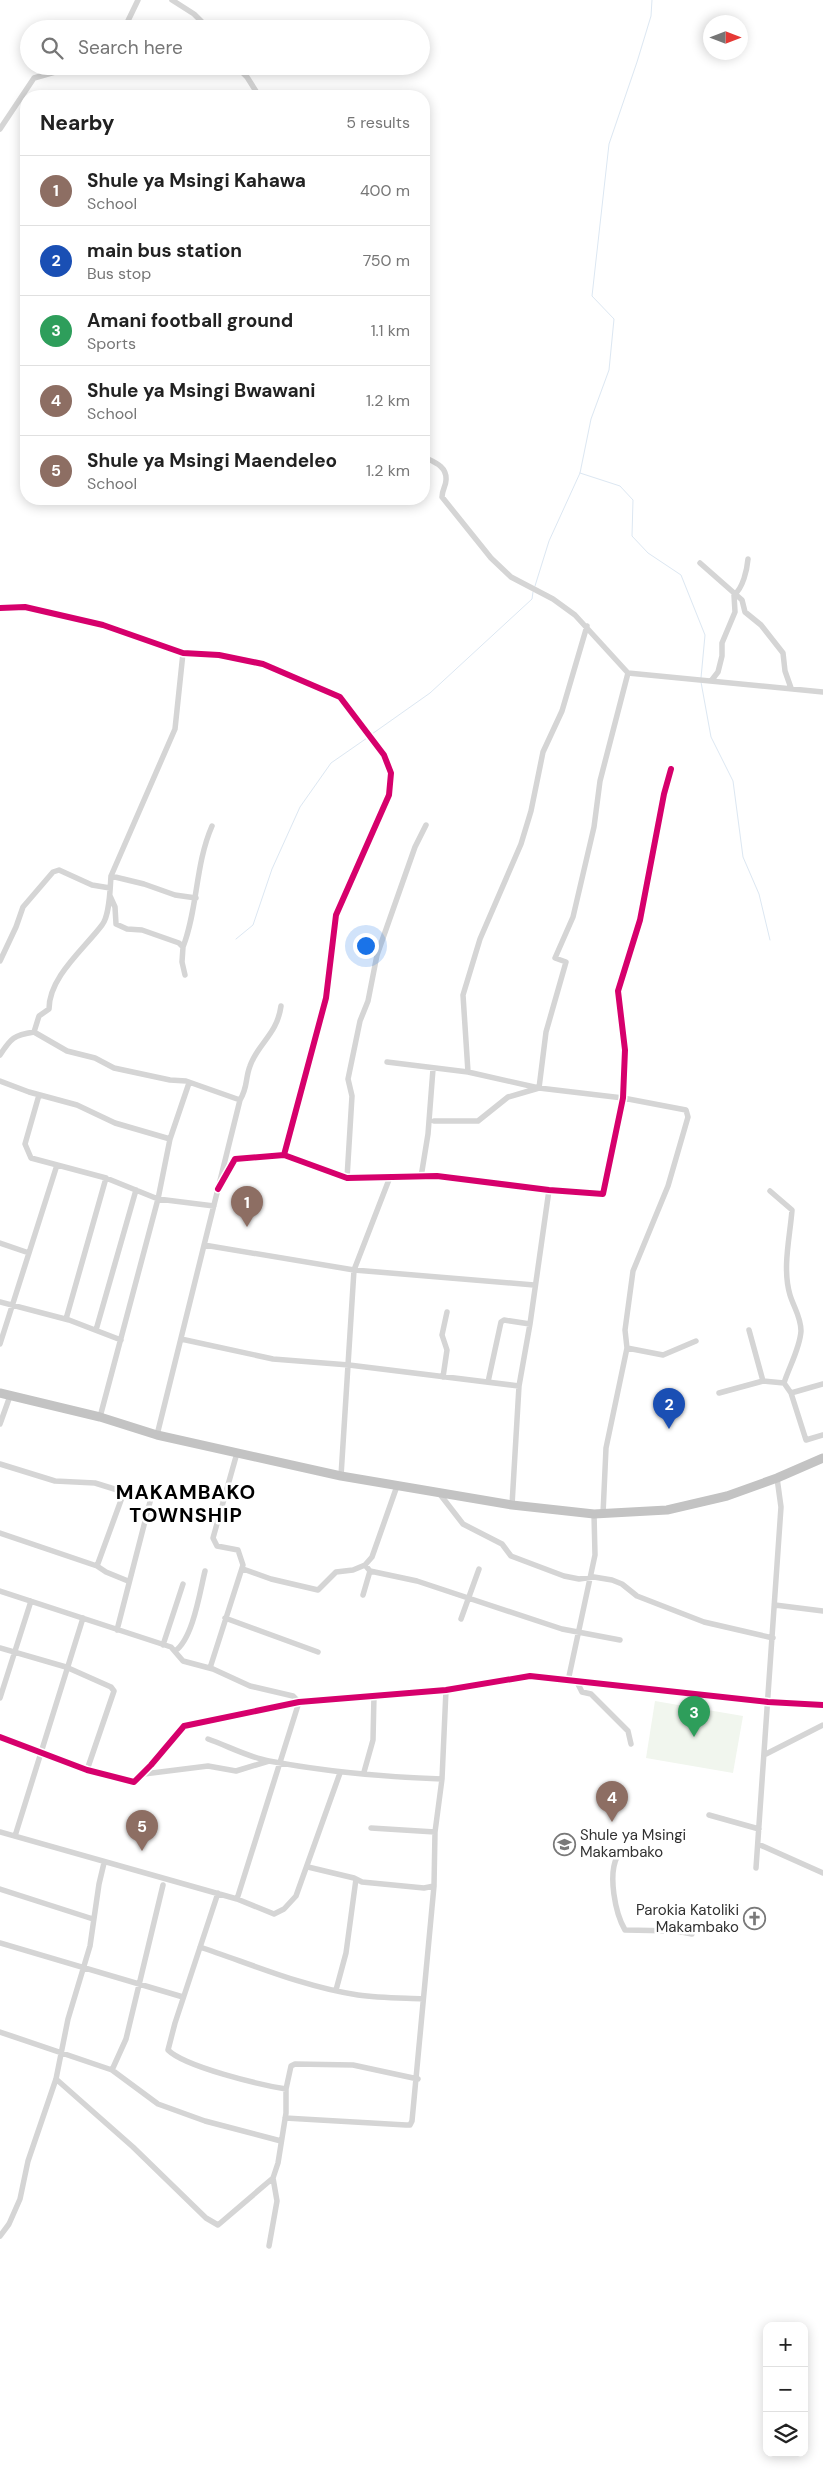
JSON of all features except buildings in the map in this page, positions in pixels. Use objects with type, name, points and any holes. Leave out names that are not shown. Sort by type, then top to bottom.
[{"type":"highway","points":[[0,1393],[100,1417],[157,1435],[341,1476],[512,1505],[599,1514],[667,1510],[727,1496],[777,1478],[823,1458]]},
{"type":"street","points":[[128,20],[138,0]]},
{"type":"street","points":[[172,0],[200,20]]},
{"type":"street","points":[[26,90],[34,78],[44,75]]},
{"type":"street","points":[[245,75],[255,90]]},
{"type":"street","points":[[0,129],[20,99]]},
{"type":"street","points":[[430,460],[440,465],[445,471],[446,481],[442,496],[491,558],[510,576],[553,599],[587,626],[628,673],[823,692]]},
{"type":"street","points":[[734,595],[738,593],[747,570],[748,559]]},
{"type":"street","points":[[700,563],[734,595],[742,600],[745,612],[761,625],[783,652],[785,671],[791,688]]},
{"type":"street","points":[[711,681],[718,672],[722,656],[722,643],[735,612],[734,595]]},
{"type":"street","points":[[0,608],[25,607],[103,625],[183,653],[219,655],[263,664],[340,697],[384,755],[391,774],[387,804],[336,915],[326,998],[284,1155]]},
{"type":"street","points":[[468,1072],[463,994],[480,939],[521,844],[531,811],[543,752],[562,711],[587,626]]},
{"type":"street","points":[[34,1032],[39,1016],[49,1009],[49,1000],[67,964],[103,924],[110,896],[111,876],[175,729],[183,653]]},
{"type":"street","points":[[539,1088],[546,1032],[566,962],[555,958],[573,917],[594,827],[600,781],[628,673]]},
{"type":"street","points":[[218,1189],[235,1159],[284,1155],[347,1178],[437,1176],[549,1190],[603,1194],[623,1098],[625,1050],[618,991],[640,920],[664,794],[671,769]]},
{"type":"street","points":[[347,1178],[352,1096],[348,1079],[360,1021],[368,1001],[377,955],[415,847],[426,825]]},
{"type":"street","points":[[185,974],[182,962],[183,948],[196,898],[199,865],[212,826]]},
{"type":"street","points":[[0,961],[16,928],[23,906],[53,872],[59,870],[92,885],[110,888]]},
{"type":"street","points":[[111,876],[144,884],[175,895],[196,898]]},
{"type":"street","points":[[110,896],[115,907],[116,924],[127,929],[142,930],[166,938],[179,943],[183,948]]},
{"type":"street","points":[[157,1435],[240,1100],[246,1090],[249,1067],[274,1031],[280,1006]]},
{"type":"street","points":[[0,1055],[10,1039],[21,1034],[34,1032],[67,1051],[95,1058],[114,1068],[189,1083],[240,1100]]},
{"type":"street","points":[[387,1062],[468,1072],[539,1088],[623,1098],[684,1108],[688,1114],[668,1186],[633,1271],[625,1330],[627,1348],[606,1448],[595,1554],[568,1681]]},
{"type":"street","points":[[421,1177],[428,1134],[433,1069]]},
{"type":"street","points":[[0,1081],[39,1095],[76,1105],[115,1123],[170,1139]]},
{"type":"street","points":[[100,1417],[158,1199],[170,1139],[189,1083]]},
{"type":"street","points":[[434,1120],[478,1121],[508,1097],[539,1088]]},
{"type":"street","points":[[39,1095],[25,1144],[30,1158],[106,1178],[158,1199],[214,1206]]},
{"type":"street","points":[[0,1344],[14,1306],[57,1165]]},
{"type":"street","points":[[341,1476],[354,1270],[390,1177]]},
{"type":"street","points":[[66,1320],[106,1178]]},
{"type":"street","points":[[96,1330],[136,1190]]},
{"type":"street","points":[[512,1505],[519,1386],[549,1190]]},
{"type":"street","points":[[770,1191],[792,1210],[787,1261],[790,1295],[794,1310],[799,1315],[801,1332],[784,1383]]},
{"type":"street","points":[[0,1243],[29,1253]]},
{"type":"street","points":[[204,1244],[354,1270],[534,1285]]},
{"type":"street","points":[[0,1302],[66,1320],[121,1340]]},
{"type":"street","points":[[443,1377],[447,1350],[442,1335],[447,1312]]},
{"type":"street","points":[[488,1382],[501,1322],[504,1320],[530,1324]]},
{"type":"street","points":[[749,1330],[763,1381]]},
{"type":"street","points":[[181,1339],[273,1359],[349,1365],[519,1386]]},
{"type":"street","points":[[627,1348],[663,1355],[696,1342]]},
{"type":"street","points":[[720,1393],[763,1381],[784,1383],[791,1393],[806,1440],[823,1435]]},
{"type":"street","points":[[791,1393],[823,1384]]},
{"type":"street","points":[[0,1424],[10,1396]]},
{"type":"street","points":[[210,1668],[224,1618],[242,1569],[242,1557],[238,1550],[217,1546],[213,1538],[236,1453]]},
{"type":"street","points":[[0,1464],[55,1481],[95,1483],[150,1498],[147,1520],[128,1581],[118,1630]]},
{"type":"street","points":[[756,1868],[766,1754],[781,1507],[777,1478]]},
{"type":"street","points":[[242,1569],[271,1579],[318,1590],[336,1572],[353,1570],[365,1565],[372,1557],[397,1486]]},
{"type":"street","points":[[97,1566],[124,1492]]},
{"type":"street","points":[[439,1493],[463,1524],[502,1544],[511,1556],[579,1580],[591,1578],[622,1584],[637,1596],[704,1622],[773,1638]]},
{"type":"street","points":[[0,1533],[97,1566],[128,1581]]},
{"type":"street","points":[[365,1565],[370,1571],[417,1581],[562,1629],[620,1640]]},
{"type":"street","points":[[462,1618],[479,1569]]},
{"type":"street","points":[[175,1651],[183,1644],[205,1571]]},
{"type":"street","points":[[362,1595],[370,1571]]},
{"type":"street","points":[[163,1645],[183,1584]]},
{"type":"street","points":[[0,1591],[163,1645],[175,1651],[183,1661],[210,1668],[250,1686],[293,1696],[299,1702]]},
{"type":"street","points":[[0,1698],[31,1601]]},
{"type":"street","points":[[775,1605],[823,1611]]},
{"type":"street","points":[[15,1836],[66,1667],[83,1618]]},
{"type":"street","points":[[224,1618],[318,1652]]},
{"type":"street","points":[[0,1648],[66,1667],[111,1687],[114,1691],[87,1770]]},
{"type":"street","points":[[0,1736],[87,1770],[134,1782],[184,1726],[299,1702],[446,1690],[530,1676],[768,1702],[823,1705]]},
{"type":"street","points":[[577,1682],[582,1692],[591,1694],[628,1731],[631,1744]]},
{"type":"street","points":[[286,2118],[410,2125],[418,2079],[423,1999],[434,1886],[435,1832],[442,1779],[446,1690]]},
{"type":"street","points":[[364,1772],[373,1740],[374,1696]]},
{"type":"street","points":[[237,1900],[282,1762],[299,1702]]},
{"type":"street","points":[[766,1754],[823,1725]]},
{"type":"street","points":[[208,1739],[269,1761],[340,1773],[364,1772],[442,1779]]},
{"type":"street","points":[[142,1774],[208,1766],[236,1771],[269,1761]]},
{"type":"street","points":[[0,1832],[104,1863],[218,1893],[274,1914],[284,1909],[296,1896],[308,1867],[340,1773]]},
{"type":"street","points":[[709,1815],[759,1829]]},
{"type":"street","points":[[371,1828],[435,1832]]},
{"type":"street","points":[[758,1844],[823,1873]]},
{"type":"street","points":[[617,1857],[613,1866],[613,1886],[621,1924],[625,1930],[676,1930],[692,1934]]},
{"type":"street","points":[[0,2236],[9,2224],[20,2198],[28,2161],[56,2079],[68,2020],[90,1946],[93,1919],[104,1863]]},
{"type":"street","points":[[308,1867],[362,1882],[424,1888],[434,1886]]},
{"type":"street","points":[[336,1990],[346,1953],[356,1879]]},
{"type":"street","points":[[112,2070],[126,2039],[162,1886]]},
{"type":"street","points":[[0,1889],[93,1919]]},
{"type":"street","points":[[218,1893],[183,1997],[168,2050],[171,2053],[250,2082],[286,2089]]},
{"type":"street","points":[[0,1943],[183,1997]]},
{"type":"street","points":[[200,1947],[310,1984],[359,1995],[423,1999]]},
{"type":"street","points":[[0,2032],[112,2070],[158,2104],[205,2121],[281,2141]]},
{"type":"street","points":[[269,2246],[277,2202],[273,2178],[278,2163],[286,2118],[286,2089],[289,2070],[296,2064],[353,2065],[418,2079]]},
{"type":"street","points":[[56,2079],[133,2147],[213,2223],[218,2225],[273,2178]]},
{"type":"shaded area","points":[[655,1701],[743,1716],[733,1773],[646,1758]]},
{"type":"waterway","points":[[535,586],[549,541],[580,473],[591,419],[609,370],[614,319],[592,296],[609,144],[651,16],[652,0]]},
{"type":"waterway","points":[[580,473],[620,486],[633,500],[632,536],[648,553],[681,575],[705,635],[701,678]]},
{"type":"waterway","points":[[372,734],[430,693],[532,599],[533,592]]},
{"type":"waterway","points":[[701,682],[711,737],[733,781],[743,857],[759,894],[770,940]]},
{"type":"waterway","points":[[236,939],[253,925],[272,869],[300,807],[331,763],[367,738]]},
{"type":"cycle path","points":[[0,608],[25,607],[103,625],[183,653],[219,655],[263,664],[340,697],[384,755],[391,773],[389,795],[336,915],[326,998],[284,1155]]},
{"type":"cycle path","points":[[218,1189],[235,1159],[284,1155],[347,1178],[437,1176],[549,1190],[603,1194],[623,1098],[625,1050],[618,991],[640,920],[664,794],[671,769]]},
{"type":"cycle path","points":[[0,1737],[87,1770],[134,1782],[184,1726],[299,1702],[446,1690],[530,1676],[768,1702],[823,1705]]},
{"type":"place","name":"Shule ya Msingi Kahawa","points":[[247,1227]]},
{"type":"place","name":"main bus station","points":[[669,1429]]},
{"type":"place","name":"Amani football ground","points":[[694,1737]]},
{"type":"place","name":"Shule ya Msingi Bwawani","points":[[612,1822]]},
{"type":"place","name":"Shule ya Msingi Makambako","points":[[564,1844]]},
{"type":"place","name":"Shule ya Msingi Maendeleo","points":[[142,1851]]},
{"type":"place","name":"Parokia Katoliki Makambako","points":[[755,1919]]},
{"type":"district","name":"MAKAMBAKO TOWNSHIP","points":[[186,1504]]}]
